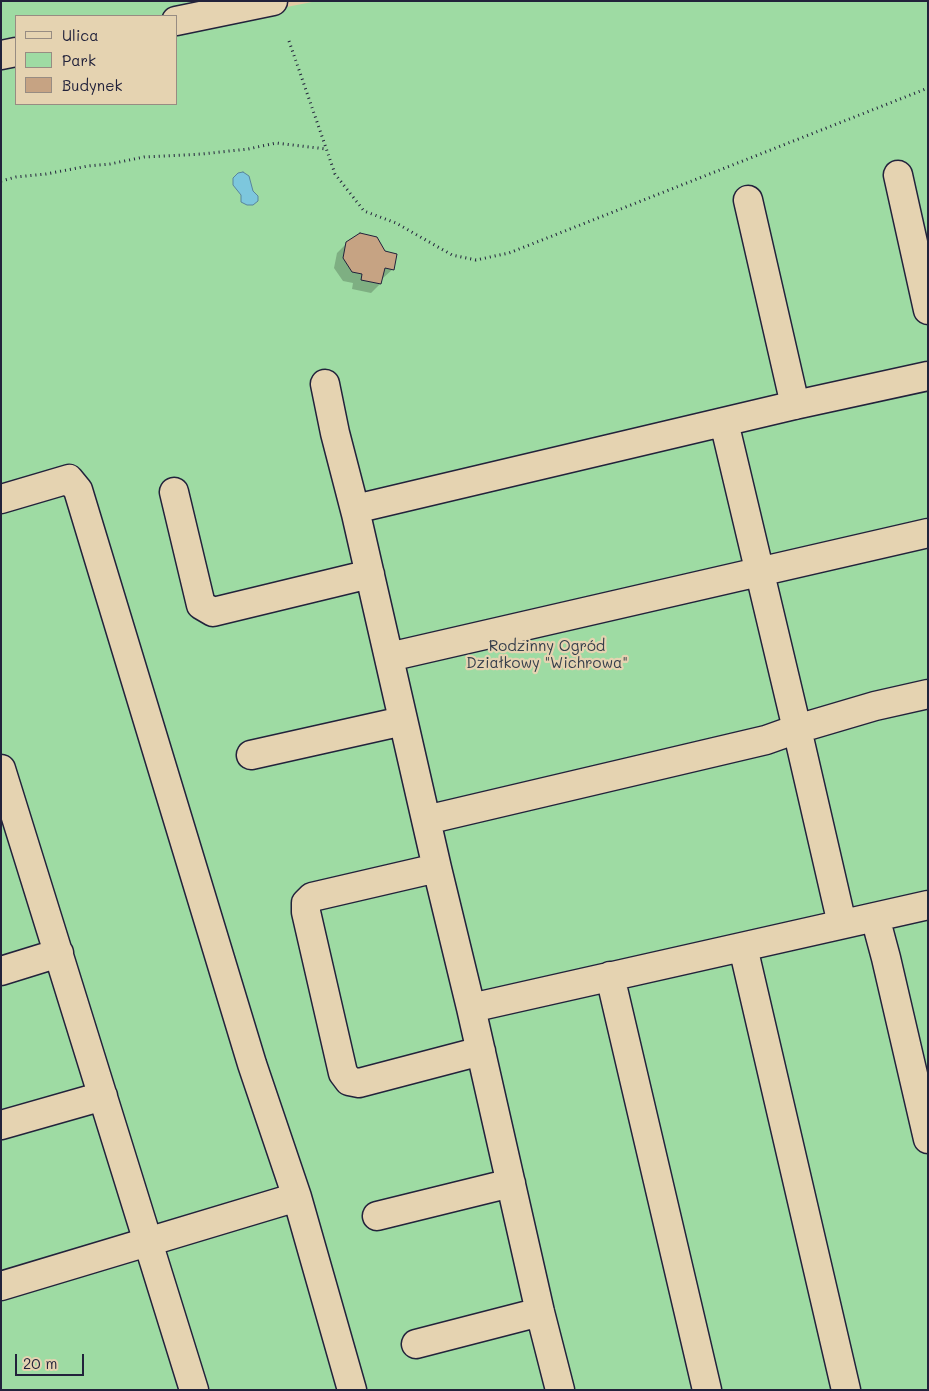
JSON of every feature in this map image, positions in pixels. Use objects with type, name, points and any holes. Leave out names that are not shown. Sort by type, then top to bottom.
[{"type":"lane","points":[[178,20],[273,1]]},
{"type":"lane","points":[[1,55],[15,52]]},
{"type":"lane","points":[[898,175],[928,310]]},
{"type":"lane","points":[[748,200],[795,405]]},
{"type":"lane","points":[[355,509],[795,405],[928,376]]},
{"type":"lane","points":[[325,384],[540,1312],[560,1390]]},
{"type":"lane","points":[[724,422],[842,924]]},
{"type":"lane","points":[[1,499],[69,479],[78,490],[252,1064],[297,1197],[352,1390]]},
{"type":"lane","points":[[174,492],[201,605],[213,612],[370,574]]},
{"type":"lane","points":[[389,657],[928,533]]},
{"type":"lane","points":[[426,820],[766,740],[874,706],[928,694]]},
{"type":"lane","points":[[251,755],[403,720]]},
{"type":"lane","points":[[1,769],[8,818],[58,953],[192,1389]]},
{"type":"lane","points":[[437,868],[312,897],[306,903],[306,912],[343,1073],[349,1081],[359,1083],[481,1051]]},
{"type":"lane","points":[[471,1008],[928,905]]},
{"type":"lane","points":[[875,917],[928,1139]]},
{"type":"lane","points":[[743,946],[846,1390]]},
{"type":"lane","points":[[1,971],[58,953]]},
{"type":"lane","points":[[610,976],[707,1390]]},
{"type":"lane","points":[[1,1126],[103,1096]]},
{"type":"lane","points":[[377,1216],[511,1183]]},
{"type":"lane","points":[[1,1286],[297,1197]]},
{"type":"lane","points":[[416,1344],[540,1312]]},
{"type":"path","points":[[289,41],[335,174],[364,211],[396,223],[452,255],[476,260],[509,253],[928,88]]},
{"type":"path","points":[[1,181],[144,157],[202,154],[248,149],[276,143],[326,149]]},
{"type":"green space","points":[[1,1],[251,1],[178,15],[15,15],[15,47],[1,50]]},
{"type":"green space","name":"Rodzinny Ogród Działkowy \"Wichrowa\"","points":[[317,1],[928,1],[928,1390],[1,1390],[1,63],[15,60],[15,105],[178,105],[178,29]]},
{"type":"water","points":[[243,172],[249,176],[253,191],[258,196],[258,201],[253,205],[241,202],[241,195],[233,185],[233,178],[238,173]]},
{"type":"building","points":[[360,233],[377,237],[385,251],[397,254],[394,270],[385,268],[381,284],[361,280],[362,274],[352,272],[343,258],[346,242]]}]
